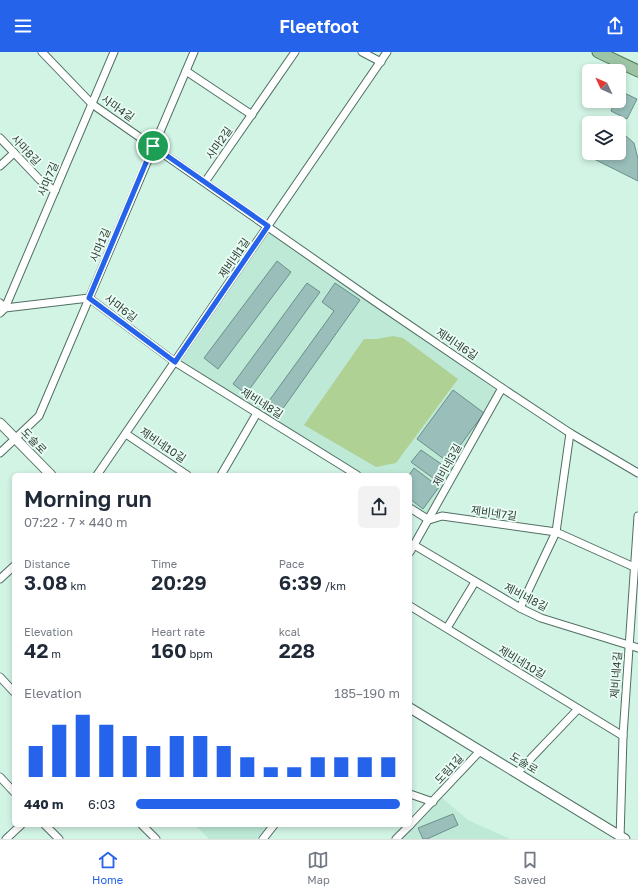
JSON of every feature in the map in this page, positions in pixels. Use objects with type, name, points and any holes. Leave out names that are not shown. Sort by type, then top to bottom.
[{"type":"main road","points":[[598,52],[638,71]]},
{"type":"street","name":"사마4길","points":[[42,52],[92,104],[268,226]]},
{"type":"street","name":"사마7길","points":[[2,308],[55,191],[114,52]]},
{"type":"street","name":"사마1길","points":[[0,453],[39,416],[194,52]]},
{"type":"street","name":"사마2길","points":[[205,182],[295,52]]},
{"type":"street","points":[[362,52],[381,62]]},
{"type":"street","name":"제비네1길","points":[[98,473],[387,52]]},
{"type":"street","points":[[186,71],[252,115]]},
{"type":"street","name":"사마8길","points":[[0,138],[40,180],[55,191]]},
{"type":"street","points":[[0,166],[14,153]]},
{"type":"street","name":"제비네6길","points":[[268,226],[374,301],[502,388],[570,433],[638,473]]},
{"type":"street","name":"사마6길","points":[[2,308],[89,298],[175,362]]},
{"type":"street","name":"제비네8길","points":[[175,362],[354,473]]},
{"type":"street","name":"제비네3길","points":[[412,549],[502,388]]},
{"type":"street","points":[[222,473],[257,413]]},
{"type":"street","name":"도솔로","points":[[0,423],[49,473]]},
{"type":"street","points":[[520,608],[556,532],[570,433]]},
{"type":"street","name":"제비네10길","points":[[126,434],[185,473]]},
{"type":"street","points":[[412,509],[429,520]]},
{"type":"street","name":"제비네7길","points":[[429,520],[442,516],[556,532],[634,567]]},
{"type":"street","name":"제비네4길","points":[[622,838],[623,736],[638,516]]},
{"type":"street","name":"제비네8길","points":[[412,549],[541,618],[638,648]]},
{"type":"street","points":[[0,579],[12,568]]},
{"type":"street","points":[[447,628],[475,582]]},
{"type":"street","name":"제비네10길","points":[[412,607],[623,736]]},
{"type":"street","points":[[0,677],[12,690]]},
{"type":"street","points":[[517,773],[546,744],[578,708]]},
{"type":"street","name":"도솔로","points":[[412,709],[622,838]]},
{"type":"street","name":"도림1길","points":[[412,823],[480,751]]},
{"type":"street","points":[[0,777],[12,790]]},
{"type":"street","points":[[412,795],[433,802]]},
{"type":"street","points":[[6,839],[19,827]]},
{"type":"street","points":[[47,827],[59,839]]},
{"type":"street","points":[[144,827],[156,839]]},
{"type":"street","points":[[263,839],[272,827]]},
{"type":"street","name":"도림1길","points":[[396,839],[408,827]]},
{"type":"shaded area","points":[[268,226],[498,392],[425,518],[412,509],[412,473],[354,473],[175,362]]},
{"type":"shaded area","points":[[441,797],[468,820],[510,839],[401,839]]},
{"type":"shaded area","points":[[197,827],[269,827],[257,839],[209,839]]},
{"type":"green space","points":[[393,336],[403,338],[458,379],[396,463],[376,467],[304,425],[364,339],[377,339]]},
{"type":"building","points":[[626,94],[637,99],[627,119],[626,116],[621,116],[611,111],[612,108],[626,108]]},
{"type":"building","points":[[626,136],[634,143],[638,159],[638,181],[596,160],[626,160]]},
{"type":"building","points":[[277,261],[291,272],[218,369],[204,358]]},
{"type":"building","points":[[307,283],[320,292],[246,394],[233,384]]},
{"type":"building","points":[[335,283],[360,300],[279,414],[266,405],[334,311],[322,302]]},
{"type":"building","points":[[453,390],[484,413],[448,462],[417,439]]},
{"type":"building","points":[[421,450],[447,468],[437,481],[411,462]]},
{"type":"building","points":[[414,468],[439,487],[423,509],[412,501],[412,473],[410,473]]},
{"type":"building","points":[[453,814],[458,825],[427,839],[423,839],[418,828]]},
{"type":"route","points":[[153,146],[268,226],[175,362],[89,298],[153,146]]}]
